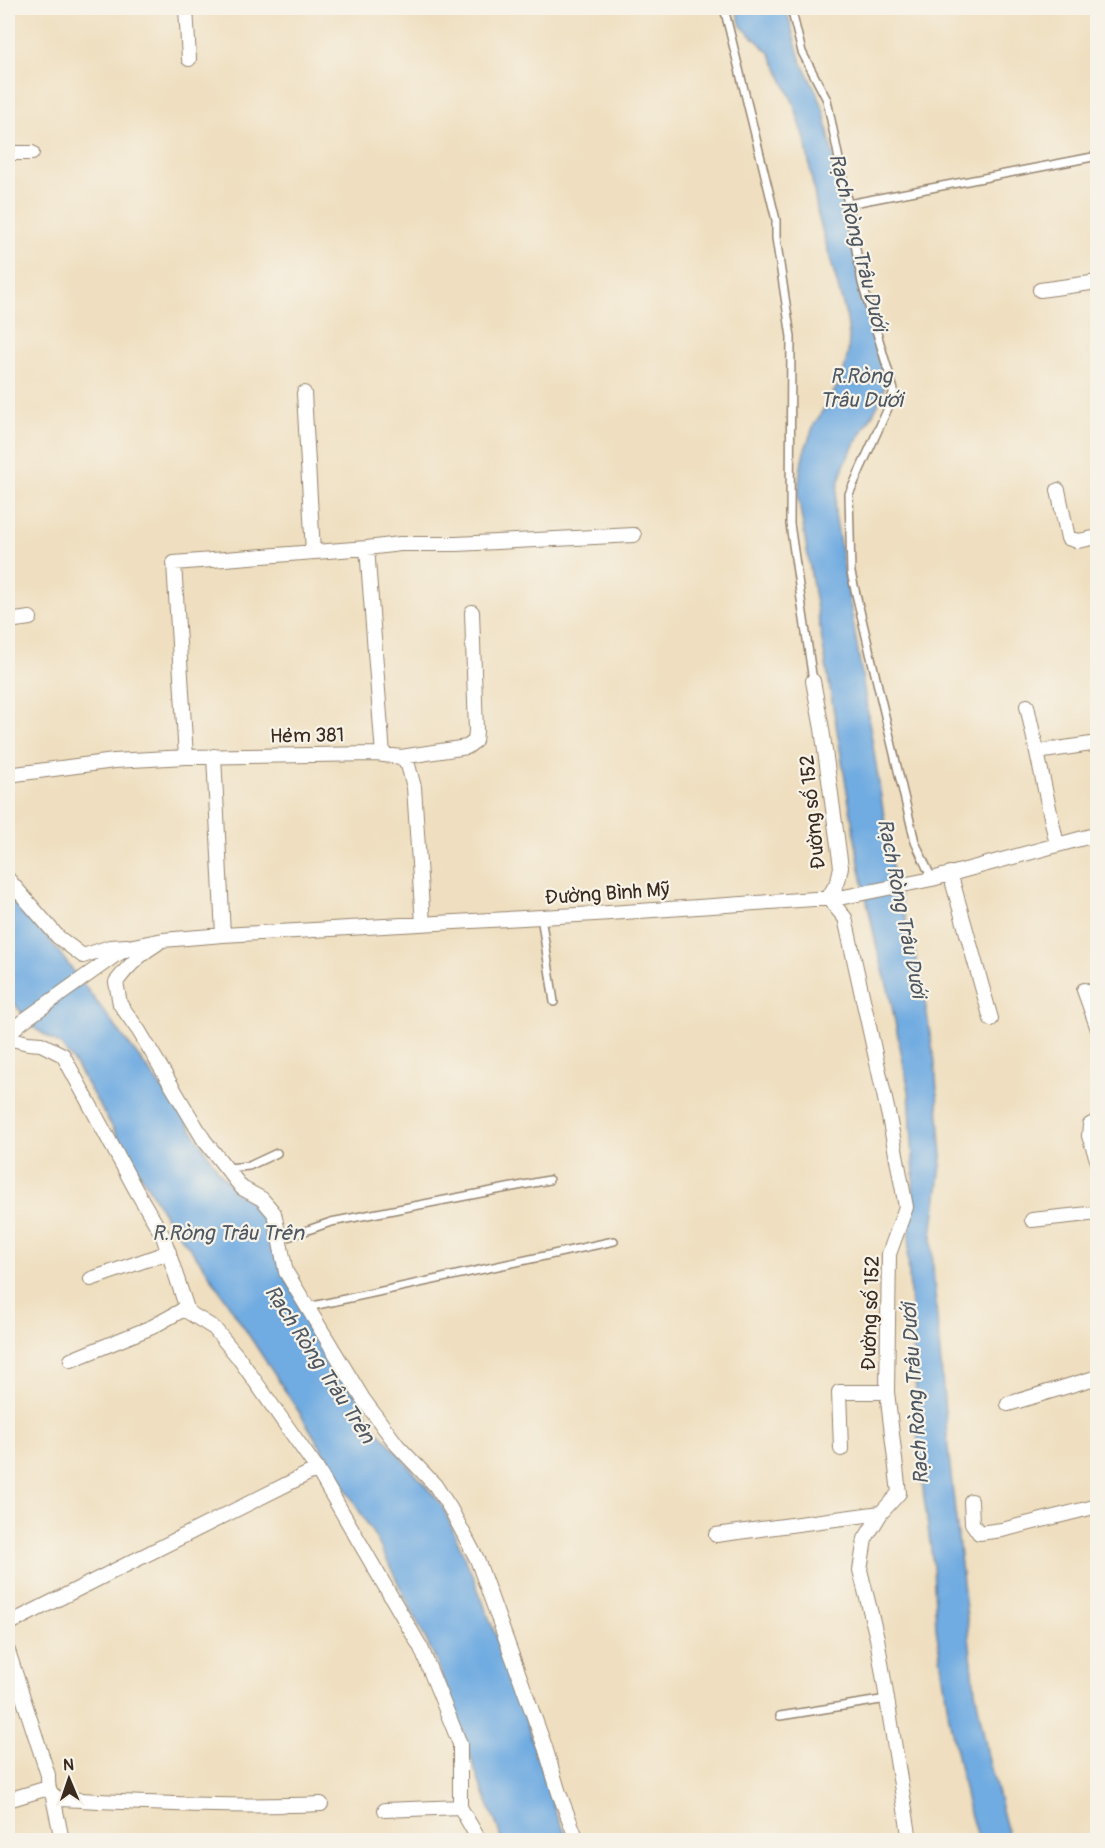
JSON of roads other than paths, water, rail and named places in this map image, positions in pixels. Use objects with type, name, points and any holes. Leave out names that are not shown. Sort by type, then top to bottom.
[{"type":"street","points":[[186,8],[189,59]]},
{"type":"street","points":[[8,153],[32,153]]},
{"type":"street","points":[[1040,290],[1098,282]]},
{"type":"street","points":[[304,393],[314,552]]},
{"type":"street","points":[[1058,490],[1068,538],[1078,541],[1098,537]]},
{"type":"street","points":[[186,757],[174,563],[400,544],[456,544],[634,535]]},
{"type":"street","points":[[367,548],[383,755]]},
{"type":"street","name":"Hẻm 381","points":[[8,770],[214,756],[383,755],[401,757],[467,747],[476,738],[472,612]]},
{"type":"street","points":[[8,621],[30,618]]},
{"type":"street","name":"Đường số 152","points":[[813,681],[841,867],[838,881],[828,898],[845,918],[889,1117],[906,1208],[888,1254],[887,1392],[899,1493],[881,1513],[865,1539],[860,1570],[877,1638],[910,1840]]},
{"type":"street","points":[[1027,706],[1057,845]]},
{"type":"street","points":[[1037,752],[1098,743]]},
{"type":"street","points":[[214,756],[222,935]]},
{"type":"street","points":[[401,757],[408,765],[414,787],[423,924]]},
{"type":"street","name":"Đường Bình Mỹ","points":[[12,1027],[114,956],[133,946],[163,940],[844,897],[932,879],[1098,834]]},
{"type":"street","points":[[950,873],[991,1019]]},
{"type":"street","points":[[8,879],[58,937],[83,956],[110,947],[133,946]]},
{"type":"street","points":[[163,940],[146,950],[126,968],[117,982],[120,1004],[139,1031],[204,1140],[242,1188],[262,1198],[274,1213],[286,1272],[363,1399],[397,1445],[435,1485],[450,1508],[477,1559],[546,1747],[559,1793],[577,1840]]},
{"type":"street","points":[[1084,990],[1098,1029]]},
{"type":"street","points":[[12,1027],[28,1043],[41,1044],[63,1055],[163,1236],[188,1312],[214,1328],[317,1469],[421,1648],[460,1744],[460,1807],[479,1840]]},
{"type":"street","points":[[1098,1121],[1089,1125],[1089,1136],[1098,1162]]},
{"type":"street","points":[[1032,1220],[1098,1213]]},
{"type":"street","points":[[91,1280],[169,1252]]},
{"type":"street","points":[[71,1360],[152,1327],[186,1308]]},
{"type":"street","points":[[1008,1404],[1098,1377]]},
{"type":"street","points":[[841,1449],[839,1392],[887,1392]]},
{"type":"street","points":[[8,1624],[317,1469]]},
{"type":"street","points":[[971,1501],[972,1523],[979,1533],[1002,1530],[1098,1506]]},
{"type":"street","points":[[716,1535],[881,1513]]},
{"type":"street","points":[[8,1651],[48,1775],[62,1840]]},
{"type":"street","points":[[8,1800],[51,1792],[60,1799],[280,1806],[321,1804]]},
{"type":"street","points":[[386,1809],[460,1807]]},
{"type":"lane","points":[[724,8],[776,220],[776,238],[791,337],[790,524],[813,681]]},
{"type":"lane","points":[[791,8],[802,52],[827,100],[862,284],[894,390],[849,494],[851,573],[915,842],[932,879]]},
{"type":"lane","points":[[848,204],[1098,156]]},
{"type":"lane","points":[[541,916],[554,1002]]},
{"type":"lane","points":[[225,1168],[249,1166],[277,1153]]},
{"type":"lane","points":[[279,1240],[331,1222],[549,1180]]},
{"type":"lane","points":[[308,1307],[614,1241]]},
{"type":"lane","points":[[780,1716],[887,1699]]},
{"type":"water","name":"R.Ròng Trâu Dưới","points":[[736,8],[786,8],[800,59],[824,112],[867,317],[885,380],[877,406],[841,474],[835,514],[892,867],[921,977],[935,1064],[942,1157],[932,1235],[933,1271],[948,1448],[975,1690],[989,1761],[1010,1840],[978,1840],[967,1803],[949,1718],[936,1628],[933,1566],[918,1451],[908,1259],[914,1175],[909,1091],[889,992],[860,869],[798,496],[804,452],[814,425],[838,385],[844,370],[849,337],[847,319],[818,215],[805,139],[793,102],[770,53],[741,26]]},
{"type":"water","name":"R.Ròng Trâu Trên","points":[[8,885],[181,1113],[218,1170],[237,1194],[252,1202],[261,1212],[272,1250],[286,1279],[376,1428],[442,1505],[474,1579],[512,1678],[556,1814],[569,1840],[503,1840],[481,1787],[435,1658],[377,1540],[303,1418],[203,1265],[167,1219],[75,1064],[61,1045],[34,1028],[8,996]]},
{"type":"water label","name":"Rạch Ròng Trâu Dưới","points":[[858,242]]},
{"type":"water label","name":"Rạch Ròng Trâu Dưới","points":[[902,908]]},
{"type":"water label","name":"Rạch Ròng Trâu Trên","points":[[320,1364]]},
{"type":"water label","name":"Rạch Ròng Trâu Dưới","points":[[915,1394]]}]
